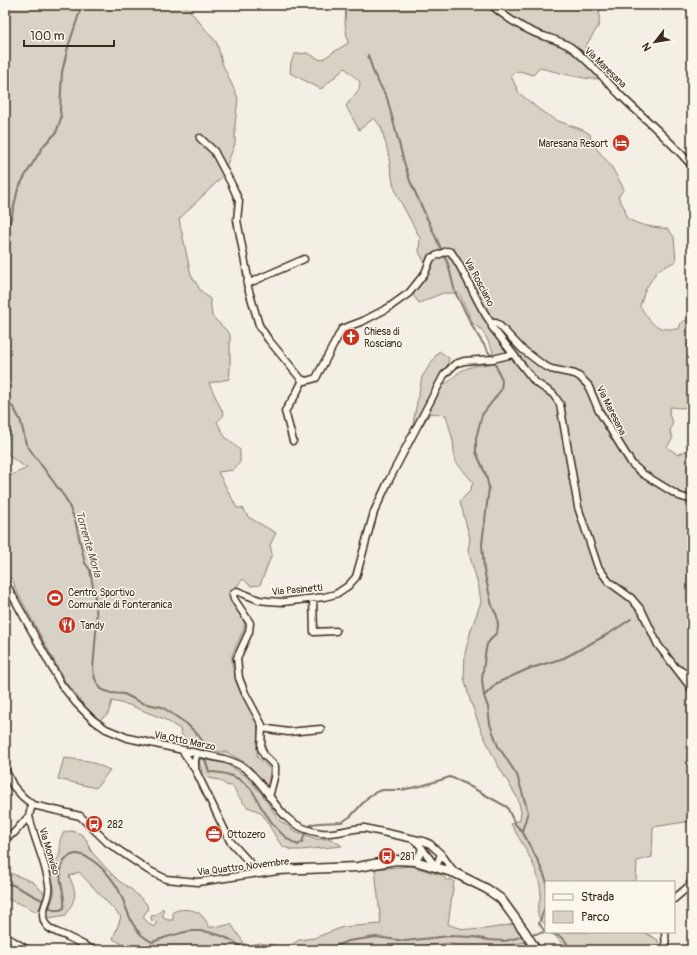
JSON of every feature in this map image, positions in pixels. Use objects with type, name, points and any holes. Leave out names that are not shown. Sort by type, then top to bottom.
[{"type":"street","name":"Via Maresana","points":[[491,5],[508,19],[520,26],[570,47],[679,150],[692,166]]},
{"type":"street","points":[[200,138],[214,151],[232,185],[238,201],[237,220],[248,278],[247,284],[259,325],[279,353],[303,380],[296,396],[285,411],[293,441]]},
{"type":"street","name":"Via Rosciano","points":[[303,380],[312,380],[316,378],[342,329],[363,321],[388,308],[409,293],[425,273],[431,258],[447,251],[451,252],[457,260],[477,301],[492,327],[535,382],[553,394],[560,404],[578,508],[598,567],[609,582],[631,598],[642,611],[658,645],[673,667],[692,689]]},
{"type":"street","points":[[247,284],[304,259]]},
{"type":"street","name":"Via Maresana","points":[[491,324],[493,322],[499,325],[522,349],[543,365],[551,369],[575,374],[580,377],[588,385],[599,411],[632,464],[643,474],[679,496],[692,500]]},
{"type":"street","name":"Via Pasinetti","points":[[269,798],[275,774],[275,766],[264,755],[261,748],[262,725],[245,693],[239,678],[237,658],[249,632],[250,623],[234,599],[233,594],[242,592],[259,600],[283,602],[313,599],[336,594],[348,586],[356,577],[374,512],[388,480],[444,375],[454,364],[464,361],[493,360],[513,354]]},
{"type":"street","name":"Via Otto Marzo","points":[[5,582],[62,684],[85,713],[106,729],[119,735],[234,762],[254,777],[282,814],[299,827],[310,831],[323,833],[334,833],[364,828],[424,841],[430,844],[441,854],[455,874]]},
{"type":"street","points":[[313,599],[314,632],[336,631]]},
{"type":"street","points":[[673,667],[692,677]]},
{"type":"street","points":[[262,728],[288,732],[321,729]]},
{"type":"street","points":[[182,750],[196,769],[230,841],[259,873]]},
{"type":"street","points":[[196,769],[195,760],[198,753]]},
{"type":"street","name":"Via Quattro Novembre","points":[[5,769],[13,786],[33,805],[80,816],[108,843],[148,870],[166,879],[198,882],[277,870],[358,867],[396,860],[415,861],[455,874],[487,889],[501,899],[536,950]]},
{"type":"street","points":[[5,838],[14,833],[29,816],[33,805]]},
{"type":"street","name":"Via Monviso","points":[[29,816],[49,885],[48,898],[42,918],[47,927],[93,950]]},
{"type":"street","points":[[411,838],[418,843],[436,867]]},
{"type":"street","points":[[415,861],[422,848]]},
{"type":"street","points":[[436,867],[441,854]]},
{"type":"street","points":[[675,898],[689,886],[692,880]]},
{"type":"street","points":[[665,933],[666,950]]},
{"type":"street","points":[[5,936],[28,950]]},
{"type":"green space","points":[[5,5],[185,5],[217,43],[222,63],[238,98],[235,125],[235,144],[222,177],[179,219],[191,275],[201,291],[210,299],[212,316],[230,334],[229,379],[209,383],[224,415],[217,422],[225,437],[240,450],[240,462],[233,470],[218,472],[237,508],[243,508],[248,517],[276,533],[270,545],[272,554],[260,585],[251,586],[243,579],[230,594],[245,624],[232,655],[232,666],[248,706],[258,721],[257,757],[270,769],[268,791],[262,780],[246,763],[226,752],[202,752],[181,734],[180,729],[164,719],[129,705],[112,701],[108,714],[100,720],[86,709],[69,685],[67,685],[15,588],[13,579],[6,576],[5,510],[7,505],[5,478],[27,468],[14,460],[8,452],[7,443],[11,428],[5,417]]},
{"type":"green space","points":[[346,5],[600,5],[599,25],[585,47],[603,70],[601,78],[589,79],[540,68],[533,75],[519,71],[513,73],[511,76],[519,93],[541,111],[558,121],[590,134],[591,142],[611,166],[624,189],[618,197],[625,209],[626,217],[640,224],[668,229],[674,237],[676,261],[657,271],[645,290],[640,306],[648,318],[655,325],[665,329],[679,329],[681,323],[690,318],[692,312],[692,406],[681,408],[670,407],[669,415],[673,422],[670,431],[673,438],[667,447],[678,455],[690,448],[692,451],[692,821],[653,827],[652,857],[637,861],[636,881],[545,881],[545,924],[538,916],[541,892],[535,869],[511,824],[520,820],[521,812],[518,799],[496,762],[481,730],[469,697],[464,677],[465,653],[481,602],[479,588],[468,550],[470,539],[460,501],[470,491],[473,482],[455,461],[453,441],[446,415],[430,413],[421,428],[413,423],[422,377],[439,351],[449,358],[443,385],[465,369],[477,365],[490,364],[493,351],[481,329],[473,324],[459,293],[443,293],[419,303],[413,295],[429,268],[419,252],[420,238],[397,195],[381,127],[374,118],[359,130],[346,106],[359,89],[360,82],[345,68],[321,89],[290,73],[291,62],[295,54],[307,53],[321,60],[348,43],[345,23]]},
{"type":"green space","points":[[64,758],[89,761],[110,770],[96,788],[58,779]]},
{"type":"green space","points":[[199,759],[225,763],[246,776],[262,794],[279,820],[295,831],[317,839],[331,839],[342,846],[301,850],[293,850],[284,847],[279,842],[263,815],[256,810],[247,807],[238,796],[233,786],[226,785],[219,780],[207,777],[202,770]]},
{"type":"green space","points":[[72,831],[81,834],[86,839],[91,851],[106,868],[119,881],[131,889],[146,903],[148,909],[143,917],[154,927],[157,922],[152,921],[152,915],[155,916],[163,908],[163,918],[168,920],[173,920],[173,912],[179,910],[190,910],[199,913],[205,919],[209,927],[218,927],[231,924],[246,946],[260,943],[279,946],[291,945],[299,940],[314,938],[343,927],[381,924],[375,869],[411,866],[444,876],[448,881],[450,879],[454,881],[448,924],[464,929],[481,929],[514,924],[525,942],[460,949],[450,943],[397,948],[396,950],[220,950],[216,947],[193,946],[181,950],[132,949],[113,939],[121,917],[79,872],[69,876],[74,888],[75,896],[66,915],[49,918],[49,909],[54,895],[54,888],[53,882],[47,870],[59,857],[60,841],[64,832]]},
{"type":"green space","points":[[5,871],[33,882],[45,894],[40,907],[36,912],[5,898]]},
{"type":"green space","points":[[552,933],[646,933],[658,940],[659,950],[566,950],[564,945]]},
{"type":"waterway","points":[[5,229],[11,219],[18,189],[44,145],[56,133],[61,118],[62,72],[68,47],[80,11]]},
{"type":"waterway","points":[[368,55],[374,74],[387,98],[410,181],[448,264],[455,292],[475,331],[493,359],[502,380],[501,390],[482,415],[476,438],[476,452],[486,475],[489,488],[482,544],[484,570],[492,606],[497,616],[498,625],[497,632],[487,644],[482,680],[484,696]]},
{"type":"waterway","name":"Torrente Morla","points":[[5,401],[14,408],[21,422],[26,444],[66,499],[75,520],[85,563],[90,570],[95,598],[97,620],[93,669],[95,679],[101,689],[111,693],[124,694],[142,703],[162,707],[187,724],[205,744],[204,756],[209,772],[232,776],[247,785],[276,828],[292,842],[298,845],[302,842],[307,829],[312,824],[342,822],[351,816],[369,796],[376,792],[383,790],[401,790],[421,786],[450,777],[507,807],[515,824],[522,831],[547,881]]},
{"type":"waterway","points":[[522,831],[528,812],[517,775],[498,746],[490,724],[488,707],[484,696],[497,683],[528,669],[564,658],[610,633],[631,619]]},
{"type":"waterway","points":[[5,883],[13,885],[42,900],[53,910],[60,910],[64,908],[64,898],[60,876],[62,866],[68,857],[73,854],[78,854],[91,860],[104,870],[118,889],[135,927],[141,934],[152,942],[173,935],[191,931],[200,931],[220,935],[247,950]]},
{"type":"waterway","name":"Torrente Morla","points":[[545,908],[539,923],[545,932]]},
{"type":"waterway","points":[[530,935],[545,932]]},
{"type":"waterway","name":"Torrente Morla","points":[[551,933],[562,938],[570,950]]},
{"type":"waterway","points":[[325,950],[348,941],[376,937],[405,941],[449,936],[474,937],[505,941],[524,936]]},
{"type":"place","name":"Maresana Resort","points":[[621,143]]},
{"type":"place","name":"Chiesa di Rosciano","points":[[351,337]]},
{"type":"place","name":"Centro Sportivo Comunale di Ponteranica","points":[[55,598]]},
{"type":"place","name":"Tandy","points":[[67,625]]},
{"type":"place","name":"282","points":[[94,824]]},
{"type":"place","name":"Ottozero","points":[[214,834]]},
{"type":"place","name":"281","points":[[387,856]]}]
